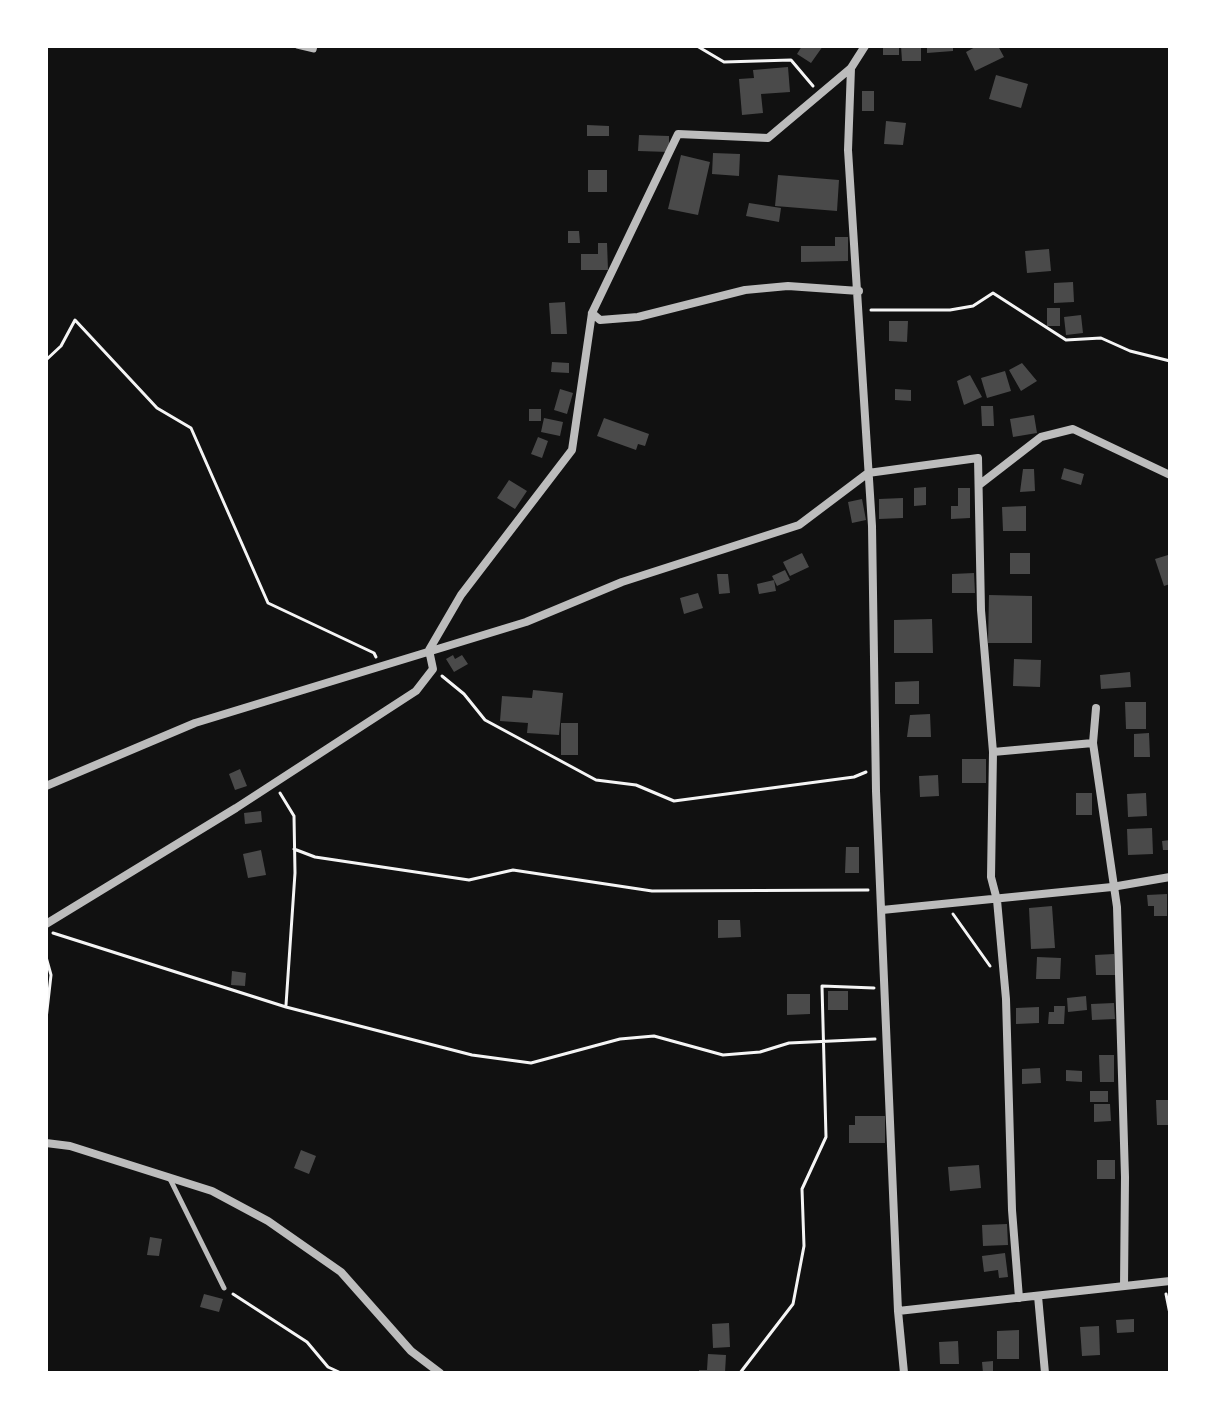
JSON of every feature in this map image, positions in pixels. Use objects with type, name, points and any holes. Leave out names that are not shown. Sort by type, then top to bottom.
[{"type":"street","points":[[46,924],[416,691],[433,669],[429,650],[461,595],[572,450],[592,313],[678,134],[768,138],[851,68],[865,46]]},
{"type":"street","points":[[851,68],[848,150],[868,473],[876,767],[898,1311],[904,1373]]},
{"type":"street","points":[[592,313],[600,320],[638,317],[745,290],[788,286],[859,291]]},
{"type":"street","points":[[979,485],[1041,437],[1073,429],[1170,475]]},
{"type":"street","points":[[46,786],[195,723],[380,664],[526,622],[622,582],[799,525],[868,473],[978,458],[981,610],[993,752],[991,877],[997,900],[1006,999],[1012,1210],[1019,1298]]},
{"type":"street","points":[[1096,708],[1093,743],[1117,907],[1125,1177],[1124,1286]]},
{"type":"street","points":[[993,752],[1093,743]]},
{"type":"street","points":[[882,910],[1112,887],[1170,877]]},
{"type":"street","points":[[46,1143],[70,1146],[212,1191],[268,1221],[341,1272],[411,1351],[440,1373]]},
{"type":"street","points":[[898,1311],[1167,1281]]},
{"type":"street","points":[[1038,1296],[1045,1373]]},
{"type":"lane","points":[[297,46],[314,50],[315,46]]},
{"type":"lane","points":[[168,1177],[224,1288]]},
{"type":"path","points":[[697,46],[724,62],[791,60],[804,79],[822,94]]},
{"type":"path","points":[[859,310],[950,310],[973,306],[993,293],[1066,340],[1101,338],[1130,351],[1170,361]]},
{"type":"path","points":[[46,360],[61,346],[75,320],[157,408],[191,428],[268,603],[374,653],[380,664]]},
{"type":"path","points":[[433,669],[464,694],[485,720],[596,780],[636,785],[674,801],[854,777],[876,767]]},
{"type":"path","points":[[274,783],[294,816],[286,1007]]},
{"type":"path","points":[[294,849],[329,859],[469,880],[513,870],[652,891],[790,892],[881,888]]},
{"type":"path","points":[[946,905],[992,971]]},
{"type":"path","points":[[46,931],[286,1007],[472,1055],[531,1063],[620,1039],[654,1036],[723,1055],[824,1040],[887,1039]]},
{"type":"path","points":[[46,957],[51,975],[46,1019]]},
{"type":"path","points":[[740,1373],[793,1304],[804,1246],[802,1189],[826,1137],[822,986],[885,988]]},
{"type":"path","points":[[1167,1281],[1170,1314]]},
{"type":"path","points":[[224,1288],[307,1342],[328,1367],[341,1373]]},
{"type":"building","points":[[802,46],[823,46],[811,63],[797,54]]},
{"type":"building","points":[[883,46],[899,46],[899,55],[883,55]]},
{"type":"building","points":[[901,46],[921,46],[921,61],[902,61]]},
{"type":"building","points":[[927,46],[953,46],[953,51],[927,53]]},
{"type":"building","points":[[977,46],[998,46],[1004,57],[975,71],[966,52]]},
{"type":"building","points":[[788,67],[790,92],[761,94],[763,113],[742,115],[739,79],[754,78],[753,70]]},
{"type":"building","points":[[996,75],[1028,84],[1021,108],[989,99]]},
{"type":"building","points":[[862,91],[874,91],[874,111],[862,111]]},
{"type":"building","points":[[886,121],[906,123],[903,145],[884,144]]},
{"type":"building","points":[[587,125],[609,126],[609,136],[587,136]]},
{"type":"building","points":[[639,135],[669,136],[669,152],[638,151]]},
{"type":"building","points":[[713,153],[740,154],[739,176],[712,174]]},
{"type":"building","points":[[681,155],[710,162],[698,215],[668,209]]},
{"type":"building","points":[[588,170],[607,170],[607,192],[588,192]]},
{"type":"building","points":[[778,175],[839,180],[837,211],[775,206]]},
{"type":"building","points":[[749,203],[781,208],[779,222],[746,216]]},
{"type":"building","points":[[568,231],[579,231],[580,243],[568,243]]},
{"type":"building","points":[[835,237],[848,237],[848,261],[801,262],[801,246],[835,246]]},
{"type":"building","points":[[598,243],[607,243],[608,270],[581,270],[581,254],[598,254]]},
{"type":"building","points":[[1049,249],[1051,271],[1027,273],[1025,251]]},
{"type":"building","points":[[1073,282],[1074,302],[1054,303],[1054,283]]},
{"type":"building","points":[[565,302],[567,334],[551,334],[549,303]]},
{"type":"building","points":[[1047,308],[1060,308],[1060,326],[1047,326]]},
{"type":"building","points":[[1081,315],[1083,333],[1066,335],[1064,317]]},
{"type":"building","points":[[889,321],[908,321],[907,342],[889,341]]},
{"type":"building","points":[[552,362],[569,363],[569,373],[551,372]]},
{"type":"building","points":[[1022,363],[1037,381],[1021,391],[1009,370]]},
{"type":"building","points":[[1005,371],[1011,391],[987,398],[981,378]]},
{"type":"building","points":[[970,375],[982,397],[964,405],[957,381]]},
{"type":"building","points":[[560,389],[573,393],[567,414],[554,410]]},
{"type":"building","points":[[895,389],[911,390],[911,401],[895,400]]},
{"type":"building","points":[[981,406],[993,406],[994,426],[982,426]]},
{"type":"building","points":[[529,409],[541,409],[541,421],[529,421]]},
{"type":"building","points":[[1034,415],[1037,433],[1013,437],[1010,419]]},
{"type":"building","points":[[544,418],[563,422],[560,436],[541,432]]},
{"type":"building","points":[[604,418],[649,434],[645,446],[638,444],[636,450],[597,436]]},
{"type":"building","points":[[538,437],[548,441],[542,458],[531,454]]},
{"type":"building","points":[[1064,468],[1084,474],[1081,485],[1061,479]]},
{"type":"building","points":[[1023,469],[1034,469],[1035,491],[1020,492]]},
{"type":"building","points":[[509,480],[527,491],[515,509],[497,498]]},
{"type":"building","points":[[926,487],[926,505],[914,506],[914,488]]},
{"type":"building","points":[[958,488],[970,488],[970,518],[951,519],[951,506],[958,506]]},
{"type":"building","points":[[903,498],[903,518],[879,519],[879,499]]},
{"type":"building","points":[[862,499],[866,520],[852,523],[848,502]]},
{"type":"building","points":[[1026,506],[1026,531],[1003,531],[1002,507]]},
{"type":"building","points":[[802,553],[809,567],[790,576],[783,562]]},
{"type":"building","points":[[1010,553],[1030,553],[1030,574],[1010,574]]},
{"type":"building","points":[[1168,555],[1170,584],[1164,586],[1155,559]]},
{"type":"building","points":[[785,570],[790,580],[777,586],[772,576]]},
{"type":"building","points":[[974,573],[975,593],[952,593],[952,574]]},
{"type":"building","points":[[717,574],[728,574],[730,593],[719,594]]},
{"type":"building","points":[[774,580],[776,591],[759,594],[757,584]]},
{"type":"building","points":[[698,593],[703,608],[684,614],[680,598]]},
{"type":"building","points":[[989,595],[1032,596],[1032,643],[988,643]]},
{"type":"building","points":[[932,619],[933,653],[894,653],[894,620]]},
{"type":"building","points":[[453,655],[455,659],[462,655],[468,664],[454,672],[446,659]]},
{"type":"building","points":[[1014,659],[1041,660],[1040,687],[1013,686]]},
{"type":"building","points":[[1130,672],[1131,687],[1101,689],[1100,675]]},
{"type":"building","points":[[919,681],[919,704],[895,704],[895,682]]},
{"type":"building","points":[[533,690],[563,693],[559,735],[527,733],[528,723],[500,721],[502,696],[532,698]]},
{"type":"building","points":[[1125,702],[1146,702],[1146,729],[1126,729]]},
{"type":"building","points":[[930,714],[931,737],[907,737],[910,715]]},
{"type":"building","points":[[561,723],[578,723],[578,755],[561,755]]},
{"type":"building","points":[[1149,733],[1150,757],[1134,757],[1134,734]]},
{"type":"building","points":[[962,759],[986,759],[986,783],[962,783]]},
{"type":"building","points":[[240,769],[247,786],[235,790],[229,774]]},
{"type":"building","points":[[938,775],[939,796],[920,797],[919,776]]},
{"type":"building","points":[[1076,793],[1092,793],[1092,815],[1076,815]]},
{"type":"building","points":[[1146,793],[1147,816],[1128,817],[1127,794]]},
{"type":"building","points":[[261,811],[262,822],[245,824],[244,813]]},
{"type":"building","points":[[1152,828],[1153,854],[1128,855],[1127,829]]},
{"type":"building","points":[[1170,840],[1170,850],[1163,850],[1162,841]]},
{"type":"building","points":[[846,847],[859,847],[859,873],[845,873]]},
{"type":"building","points":[[261,850],[266,875],[248,878],[243,854]]},
{"type":"building","points":[[1167,894],[1167,916],[1154,916],[1154,906],[1148,906],[1147,895]]},
{"type":"building","points":[[1052,906],[1055,948],[1031,949],[1029,908]]},
{"type":"building","points":[[718,920],[740,920],[741,937],[718,938]]},
{"type":"building","points":[[1114,954],[1115,975],[1096,975],[1095,955]]},
{"type":"building","points":[[1037,957],[1061,958],[1060,979],[1036,979]]},
{"type":"building","points":[[232,971],[246,973],[245,986],[231,985]]},
{"type":"building","points":[[828,991],[848,991],[848,1010],[828,1010]]},
{"type":"building","points":[[787,994],[810,994],[810,1014],[787,1015]]},
{"type":"building","points":[[1086,996],[1087,1010],[1068,1012],[1067,998]]},
{"type":"building","points":[[1114,1003],[1115,1019],[1092,1020],[1091,1004]]},
{"type":"building","points":[[1054,1006],[1065,1006],[1064,1024],[1048,1024],[1049,1012],[1054,1012]]},
{"type":"building","points":[[1039,1007],[1039,1023],[1016,1024],[1016,1008]]},
{"type":"building","points":[[1099,1055],[1114,1055],[1114,1082],[1100,1082]]},
{"type":"building","points":[[1040,1068],[1041,1083],[1022,1084],[1022,1069]]},
{"type":"building","points":[[1066,1070],[1082,1071],[1082,1082],[1066,1081]]},
{"type":"building","points":[[1090,1091],[1108,1091],[1108,1102],[1090,1102]]},
{"type":"building","points":[[1156,1100],[1170,1100],[1170,1125],[1157,1125]]},
{"type":"building","points":[[1094,1104],[1110,1104],[1111,1121],[1094,1122]]},
{"type":"building","points":[[855,1116],[885,1116],[885,1143],[849,1143],[849,1125],[855,1125]]},
{"type":"building","points":[[301,1150],[316,1156],[309,1174],[294,1168]]},
{"type":"building","points":[[1097,1160],[1115,1160],[1115,1179],[1097,1179]]},
{"type":"building","points":[[979,1165],[981,1188],[950,1191],[948,1167]]},
{"type":"building","points":[[1007,1224],[1008,1245],[983,1246],[982,1225]]},
{"type":"building","points":[[150,1237],[162,1239],[159,1256],[147,1255]]},
{"type":"building","points":[[1005,1253],[1008,1277],[999,1278],[998,1270],[984,1272],[982,1256]]},
{"type":"building","points":[[204,1294],[223,1299],[219,1312],[200,1307]]},
{"type":"building","points":[[1134,1319],[1134,1332],[1117,1333],[1116,1320]]},
{"type":"building","points":[[729,1323],[730,1347],[713,1348],[712,1324]]},
{"type":"building","points":[[1099,1326],[1100,1355],[1082,1356],[1080,1327]]},
{"type":"building","points":[[1019,1330],[1019,1359],[997,1359],[997,1331]]},
{"type":"building","points":[[958,1341],[959,1364],[940,1364],[939,1342]]},
{"type":"building","points":[[708,1354],[726,1355],[725,1373],[699,1373],[699,1370],[707,1370]]},
{"type":"building","points":[[993,1361],[993,1373],[983,1373],[982,1362]]}]
